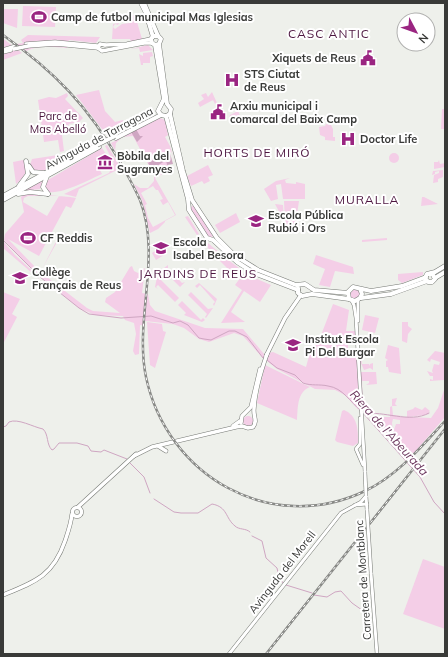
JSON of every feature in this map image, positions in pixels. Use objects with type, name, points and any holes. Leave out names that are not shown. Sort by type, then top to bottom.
[{"type":"main road","points":[[140,3],[146,13],[155,38],[163,96],[162,104],[159,108],[165,115],[188,188],[195,203],[215,235],[234,255],[253,268],[276,278],[299,293]]},
{"type":"main road","points":[[144,3],[155,38],[165,79],[167,104],[171,108],[165,115]]},
{"type":"main road","points":[[3,51],[27,45],[55,42],[98,47],[127,44],[155,38]]},
{"type":"main road","points":[[98,47],[102,51],[104,46]]},
{"type":"main road","points":[[162,104],[167,104]]},
{"type":"main road","points":[[165,115],[191,215],[205,236],[211,239],[232,259],[254,274],[299,293],[351,300],[391,294],[426,279],[427,274],[445,266]]},
{"type":"main road","name":"Avinguda de Tarragona","points":[[3,200],[115,137],[165,115]]},
{"type":"main road","points":[[18,187],[28,174],[28,161],[31,171],[46,175],[43,187],[33,193]]},
{"type":"main road","name":"Avinguda de Tarragona","points":[[3,196],[18,187],[46,175]]},
{"type":"main road","points":[[14,194],[48,194],[43,187]]},
{"type":"main road","points":[[189,203],[195,203]]},
{"type":"main road","points":[[211,239],[215,235]]},
{"type":"main road","points":[[348,293],[353,287],[371,291],[395,288],[426,279],[432,282],[435,278],[445,272]]},
{"type":"main road","points":[[432,273],[435,278]]},
{"type":"main road","points":[[147,447],[242,426],[248,428],[253,426],[256,421],[253,406],[261,366],[285,318],[305,284],[309,288],[348,293]]},
{"type":"main road","points":[[307,294],[309,288]]},
{"type":"main road","points":[[359,299],[362,294],[360,289]]},
{"type":"main road","points":[[348,293],[351,300]]},
{"type":"main road","points":[[3,595],[38,580],[51,569],[59,556],[74,516],[72,510],[79,508],[135,455],[147,447],[188,436],[214,432],[232,426],[240,421],[242,416],[253,406],[267,354]]},
{"type":"main road","points":[[259,384],[261,366]]},
{"type":"main road","points":[[247,413],[254,416]]},
{"type":"main road","points":[[240,421],[242,426]]},
{"type":"main road","points":[[195,435],[232,426]]},
{"type":"main road","points":[[135,455],[188,436]]},
{"type":"main road","points":[[166,450],[169,443]]},
{"type":"main road","points":[[164,444],[166,450]]},
{"type":"main road","points":[[157,446],[166,450]]},
{"type":"main road","points":[[74,516],[80,515],[79,508]]},
{"type":"street","points":[[357,337],[359,299]]},
{"type":"street","points":[[351,300],[355,309],[357,337]]},
{"type":"street","name":"Carretera de Montblanc","points":[[357,337],[377,654]]},
{"type":"street","points":[[361,414],[359,423],[360,444],[356,449],[365,472]]},
{"type":"street","points":[[361,503],[366,496]]},
{"type":"street","points":[[361,503],[367,503]]},
{"type":"street","points":[[361,503],[367,510]]},
{"type":"street","name":"Avinguda del Morell","points":[[229,654],[338,516],[345,510],[361,503]]},
{"type":"green space","name":"Camp de futbol municipal Mas Iglesias","points":[[23,6],[56,7],[55,27],[22,26]]},
{"type":"green space","points":[[3,9],[18,9],[17,28],[3,23]]},
{"type":"green space","points":[[130,15],[135,15],[142,39],[131,42],[130,39],[112,39],[113,24],[119,23],[118,25],[115,24],[113,27],[115,29],[122,24],[130,23]]},
{"type":"green space","points":[[28,35],[100,37],[96,43],[69,40],[67,48],[41,47],[26,51],[17,44],[23,43],[21,40]]},
{"type":"green space","points":[[3,39],[5,40],[22,53],[3,60]]},
{"type":"green space","points":[[148,45],[153,50],[140,52],[139,48],[131,49]]},
{"type":"green space","points":[[152,52],[153,56],[150,57],[150,63],[143,63],[143,65],[141,65],[139,54],[143,56],[143,53]]},
{"type":"green space","points":[[99,90],[105,111],[115,122],[123,120],[125,123],[144,113],[146,117],[108,137],[76,95]]},
{"type":"green space","points":[[212,92],[217,103],[215,104],[213,100],[200,107],[198,103],[204,99],[201,95],[206,93],[208,97]]},
{"type":"green space","name":"Parc de Mas Abelló","points":[[67,93],[68,96],[65,99],[83,118],[79,122],[69,124],[67,130],[62,135],[64,151],[60,152],[58,140],[44,142],[38,100],[49,97],[56,98]]},
{"type":"green space","points":[[442,109],[444,109],[445,129],[441,129]]},
{"type":"green space","points":[[238,111],[242,120],[234,125],[229,118],[230,115]]},
{"type":"green space","points":[[160,118],[165,120],[168,135],[165,137],[172,152],[165,154],[169,170],[176,167],[155,178],[176,215],[165,221],[158,229],[150,233],[142,200],[134,184],[140,188],[148,188],[154,181],[154,175],[133,136],[123,137]],"holes":[[[153,186],[156,190],[158,190],[163,199],[160,200],[163,205],[168,202],[175,215],[153,227],[148,218],[145,205],[147,204],[141,193]]]},
{"type":"green space","points":[[326,124],[331,125],[335,141],[325,140],[325,137],[320,135],[319,127],[325,126]]},
{"type":"green space","points":[[121,138],[116,143],[115,150],[111,143]]},
{"type":"green space","points":[[96,140],[99,142],[58,165],[42,171],[35,171],[30,165],[32,159],[78,152]]},
{"type":"green space","points":[[107,145],[121,168],[79,189],[76,197],[64,194],[109,173],[114,163],[105,146]]},
{"type":"green space","points":[[102,148],[106,154],[99,161],[101,167],[99,168],[102,174],[66,190],[58,192],[46,191],[45,184],[48,180]]},
{"type":"green space","points":[[392,153],[396,153],[399,158],[396,163],[392,163],[389,160],[389,156]]},
{"type":"green space","points":[[23,160],[26,170],[16,184],[13,162]]},
{"type":"green space","points":[[439,160],[440,164],[445,163],[445,167],[434,169],[434,162],[438,162]]},
{"type":"green space","points":[[208,165],[213,175],[208,177],[210,181],[204,184],[202,181],[191,186],[187,176]]},
{"type":"green space","points":[[443,170],[443,177],[438,179],[438,182],[433,183],[434,175],[439,173],[439,171],[432,175],[433,171]]},
{"type":"green space","points":[[290,178],[285,180],[286,183],[296,184],[296,182],[305,184],[305,199],[283,199],[281,184],[276,185],[278,199],[271,201],[264,189],[276,181]]},
{"type":"green space","points":[[43,180],[40,189],[23,191]]},
{"type":"green space","points":[[30,193],[64,196],[76,198],[71,208],[66,206],[39,256],[8,239],[39,271],[87,308],[93,311],[120,313],[105,302],[106,298],[115,292],[130,267],[132,266],[134,271],[138,273],[145,268],[142,293],[148,294],[150,305],[155,311],[205,328],[243,329],[264,354],[273,352],[306,367],[312,345],[315,342],[318,343],[333,304],[349,310],[346,331],[355,331],[355,340],[348,339],[348,352],[352,353],[352,356],[361,357],[362,364],[369,364],[370,366],[370,364],[373,363],[373,370],[370,368],[364,370],[361,363],[361,372],[376,372],[377,384],[366,385],[369,381],[362,381],[363,405],[358,409],[347,396],[335,390],[315,389],[277,369],[262,357],[243,336],[234,333],[209,342],[199,339],[184,328],[173,324],[145,321],[145,326],[140,325],[139,354],[135,355],[133,351],[136,334],[134,323],[125,320],[123,316],[95,315],[79,308],[36,273],[4,240],[5,234],[24,212],[21,197],[23,194]],"holes":[[[28,196],[59,196],[47,216],[23,202],[24,198]]]},
{"type":"green space","points":[[422,197],[424,197],[438,204],[421,206]]},
{"type":"green space","points":[[284,201],[299,201],[295,228],[288,228],[285,223]]},
{"type":"green space","points":[[275,204],[283,205],[284,221]]},
{"type":"green space","points":[[193,205],[213,236],[212,237],[208,237],[190,209]]},
{"type":"green space","points":[[236,213],[240,222],[220,233],[215,225]]},
{"type":"green space","points":[[188,216],[199,234],[197,235],[185,217]]},
{"type":"green space","points":[[61,232],[82,242],[81,243],[61,235],[42,269]]},
{"type":"green space","points":[[387,238],[387,240],[362,242],[362,240]]},
{"type":"green space","points":[[203,239],[220,253],[216,257],[201,240]]},
{"type":"green space","points":[[3,241],[15,255],[38,276],[39,279],[3,248]]},
{"type":"green space","points":[[162,246],[167,253],[156,260],[152,253]]},
{"type":"green space","points":[[316,255],[353,267],[354,274],[335,271],[330,287],[319,285],[325,269],[313,264]]},
{"type":"green space","points":[[223,256],[239,268],[234,275],[219,260]]},
{"type":"green space","points":[[168,265],[168,268],[182,283],[185,282],[180,287],[163,270],[161,272],[160,271]]},
{"type":"green space","points":[[423,272],[423,275],[402,283],[398,280],[398,274]]},
{"type":"green space","points":[[245,273],[255,280],[257,279],[271,285],[260,302],[244,291],[231,312],[245,322],[221,323],[242,290],[235,285]]},
{"type":"green space","points":[[157,276],[179,298],[175,302],[158,285],[156,287],[158,289],[155,287]]},
{"type":"green space","points":[[199,283],[217,299],[214,306],[213,304],[215,302],[200,285],[197,288],[195,286]]},
{"type":"green space","points":[[353,289],[357,289],[359,290],[359,298],[353,299],[350,296],[350,292]]},
{"type":"green space","points":[[3,292],[20,299],[12,314],[17,317],[3,344]]},
{"type":"green space","points":[[191,292],[208,309],[213,308],[206,318],[205,317],[207,314],[188,295]]},
{"type":"green space","points":[[182,301],[201,320],[203,318],[205,320],[202,322],[184,315],[186,313],[178,305]]},
{"type":"green space","points":[[365,315],[379,318],[375,333],[362,330]]},
{"type":"green space","points":[[147,322],[162,324],[163,331],[166,332],[155,368],[150,365]]},
{"type":"green space","points":[[402,322],[408,322],[408,326],[412,329],[408,334],[407,343],[402,341]]},
{"type":"green space","points":[[388,345],[399,348],[401,374],[389,372],[388,367],[386,367],[386,361],[388,360],[385,358]]},
{"type":"green space","points":[[435,351],[445,353],[444,380],[430,381],[430,379],[433,380],[433,376],[430,376],[427,371],[433,373],[432,371],[434,364],[439,365],[440,362],[431,359],[430,362],[427,360]]},
{"type":"green space","points":[[265,365],[310,387],[300,396],[297,420],[257,403]]},
{"type":"green space","points":[[445,387],[445,417],[408,460],[395,447],[388,437],[391,438],[396,424],[400,424],[400,420],[393,419],[393,432],[388,431],[387,436],[375,419],[371,417],[390,417],[390,407],[392,406],[393,415],[403,416],[393,417],[407,417],[407,411],[415,407],[422,410],[425,407],[430,411],[428,413],[430,414],[409,417],[431,418],[438,408]]},
{"type":"green space","points":[[397,398],[395,404],[397,406],[392,406],[392,399]]},
{"type":"green space","points":[[344,410],[352,416],[356,424],[358,443],[353,446],[337,442],[335,440],[342,411]]},
{"type":"green space","points":[[246,416],[250,416],[252,417],[252,425],[246,426],[243,423],[243,419]]},
{"type":"green space","points":[[423,559],[445,567],[445,629],[403,614]]},
{"type":"shaded area","points":[[136,129],[140,136],[143,136],[137,142],[131,132]]},
{"type":"shaded area","points":[[170,153],[173,164],[167,165],[165,154]]},
{"type":"shaded area","points":[[162,155],[165,161],[152,169],[148,163]]},
{"type":"waterway","name":"Riera de l'Abeurada","points":[[3,240],[40,277],[79,308],[89,314],[121,318],[151,316],[173,323],[180,321],[188,325],[199,338],[211,340],[229,331],[235,331],[247,337],[263,358]]},
{"type":"waterway","name":"Riera de l'Abeurada","points":[[267,360],[277,368],[295,375],[303,383],[325,385],[338,389],[361,411]]},
{"type":"waterway","name":"Riera de l'Abeurada","points":[[363,413],[420,477],[434,502],[445,514]]},
{"type":"waterway","points":[[365,414],[372,413],[413,417],[429,413]]},
{"type":"waterway","points":[[3,427],[9,422],[17,421],[43,429],[52,450],[59,443],[77,443],[88,446],[91,451],[101,452],[104,450],[127,459]]},
{"type":"waterway","points":[[130,463],[144,477],[150,493]]},
{"type":"waterway","points":[[154,499],[174,512],[181,513],[198,513],[212,504],[217,505],[224,510],[229,520],[235,526],[250,532]]},
{"type":"waterway","points":[[252,536],[262,541],[266,558],[277,568],[279,577],[283,583]]},
{"type":"waterway","points":[[286,585],[312,593]]},
{"type":"waterway","points":[[314,595],[327,597],[335,592],[341,591],[352,603],[369,615]]},
{"type":"railway","points":[[3,35],[39,63],[69,91],[83,107],[108,142],[140,200],[146,222],[149,244],[143,333],[143,355],[146,377],[158,412],[176,443],[200,468],[228,488],[260,501],[294,506],[329,503],[365,491],[388,477],[408,460],[445,421]]},
{"type":"railway","points":[[266,654],[445,429]]},
{"type":"place","name":"Camp de futbol municipal Mas Iglesias","points":[[39,17]]},
{"type":"place","name":"Xiquets de Reus","points":[[368,58]]},
{"type":"place","name":"STS Ciutat de Reus","points":[[232,80]]},
{"type":"place","name":"Arxiu municipal i comarcal del Baix Camp","points":[[218,112]]},
{"type":"place","name":"Doctor Life","points":[[348,139]]},
{"type":"place","name":"Bòbila del Sugranyes","points":[[105,162]]},
{"type":"place","name":"Escola Pública Rubió i Ors","points":[[256,221]]},
{"type":"place","name":"CF Reddis","points":[[28,238]]},
{"type":"place","name":"Escola Isabel Besora","points":[[161,248]]},
{"type":"place","name":"Collège Français de Reus","points":[[20,278]]},
{"type":"place","name":"Institut Escola Pi Del Burgar","points":[[293,345]]},
{"type":"district","name":"CASC ANTIC","points":[[329,34]]},
{"type":"district","name":"HORTS DE MIRÓ","points":[[257,153]]},
{"type":"district","name":"MURALLA","points":[[367,200]]},
{"type":"district","name":"JARDINS DE REUS","points":[[198,274]]}]
